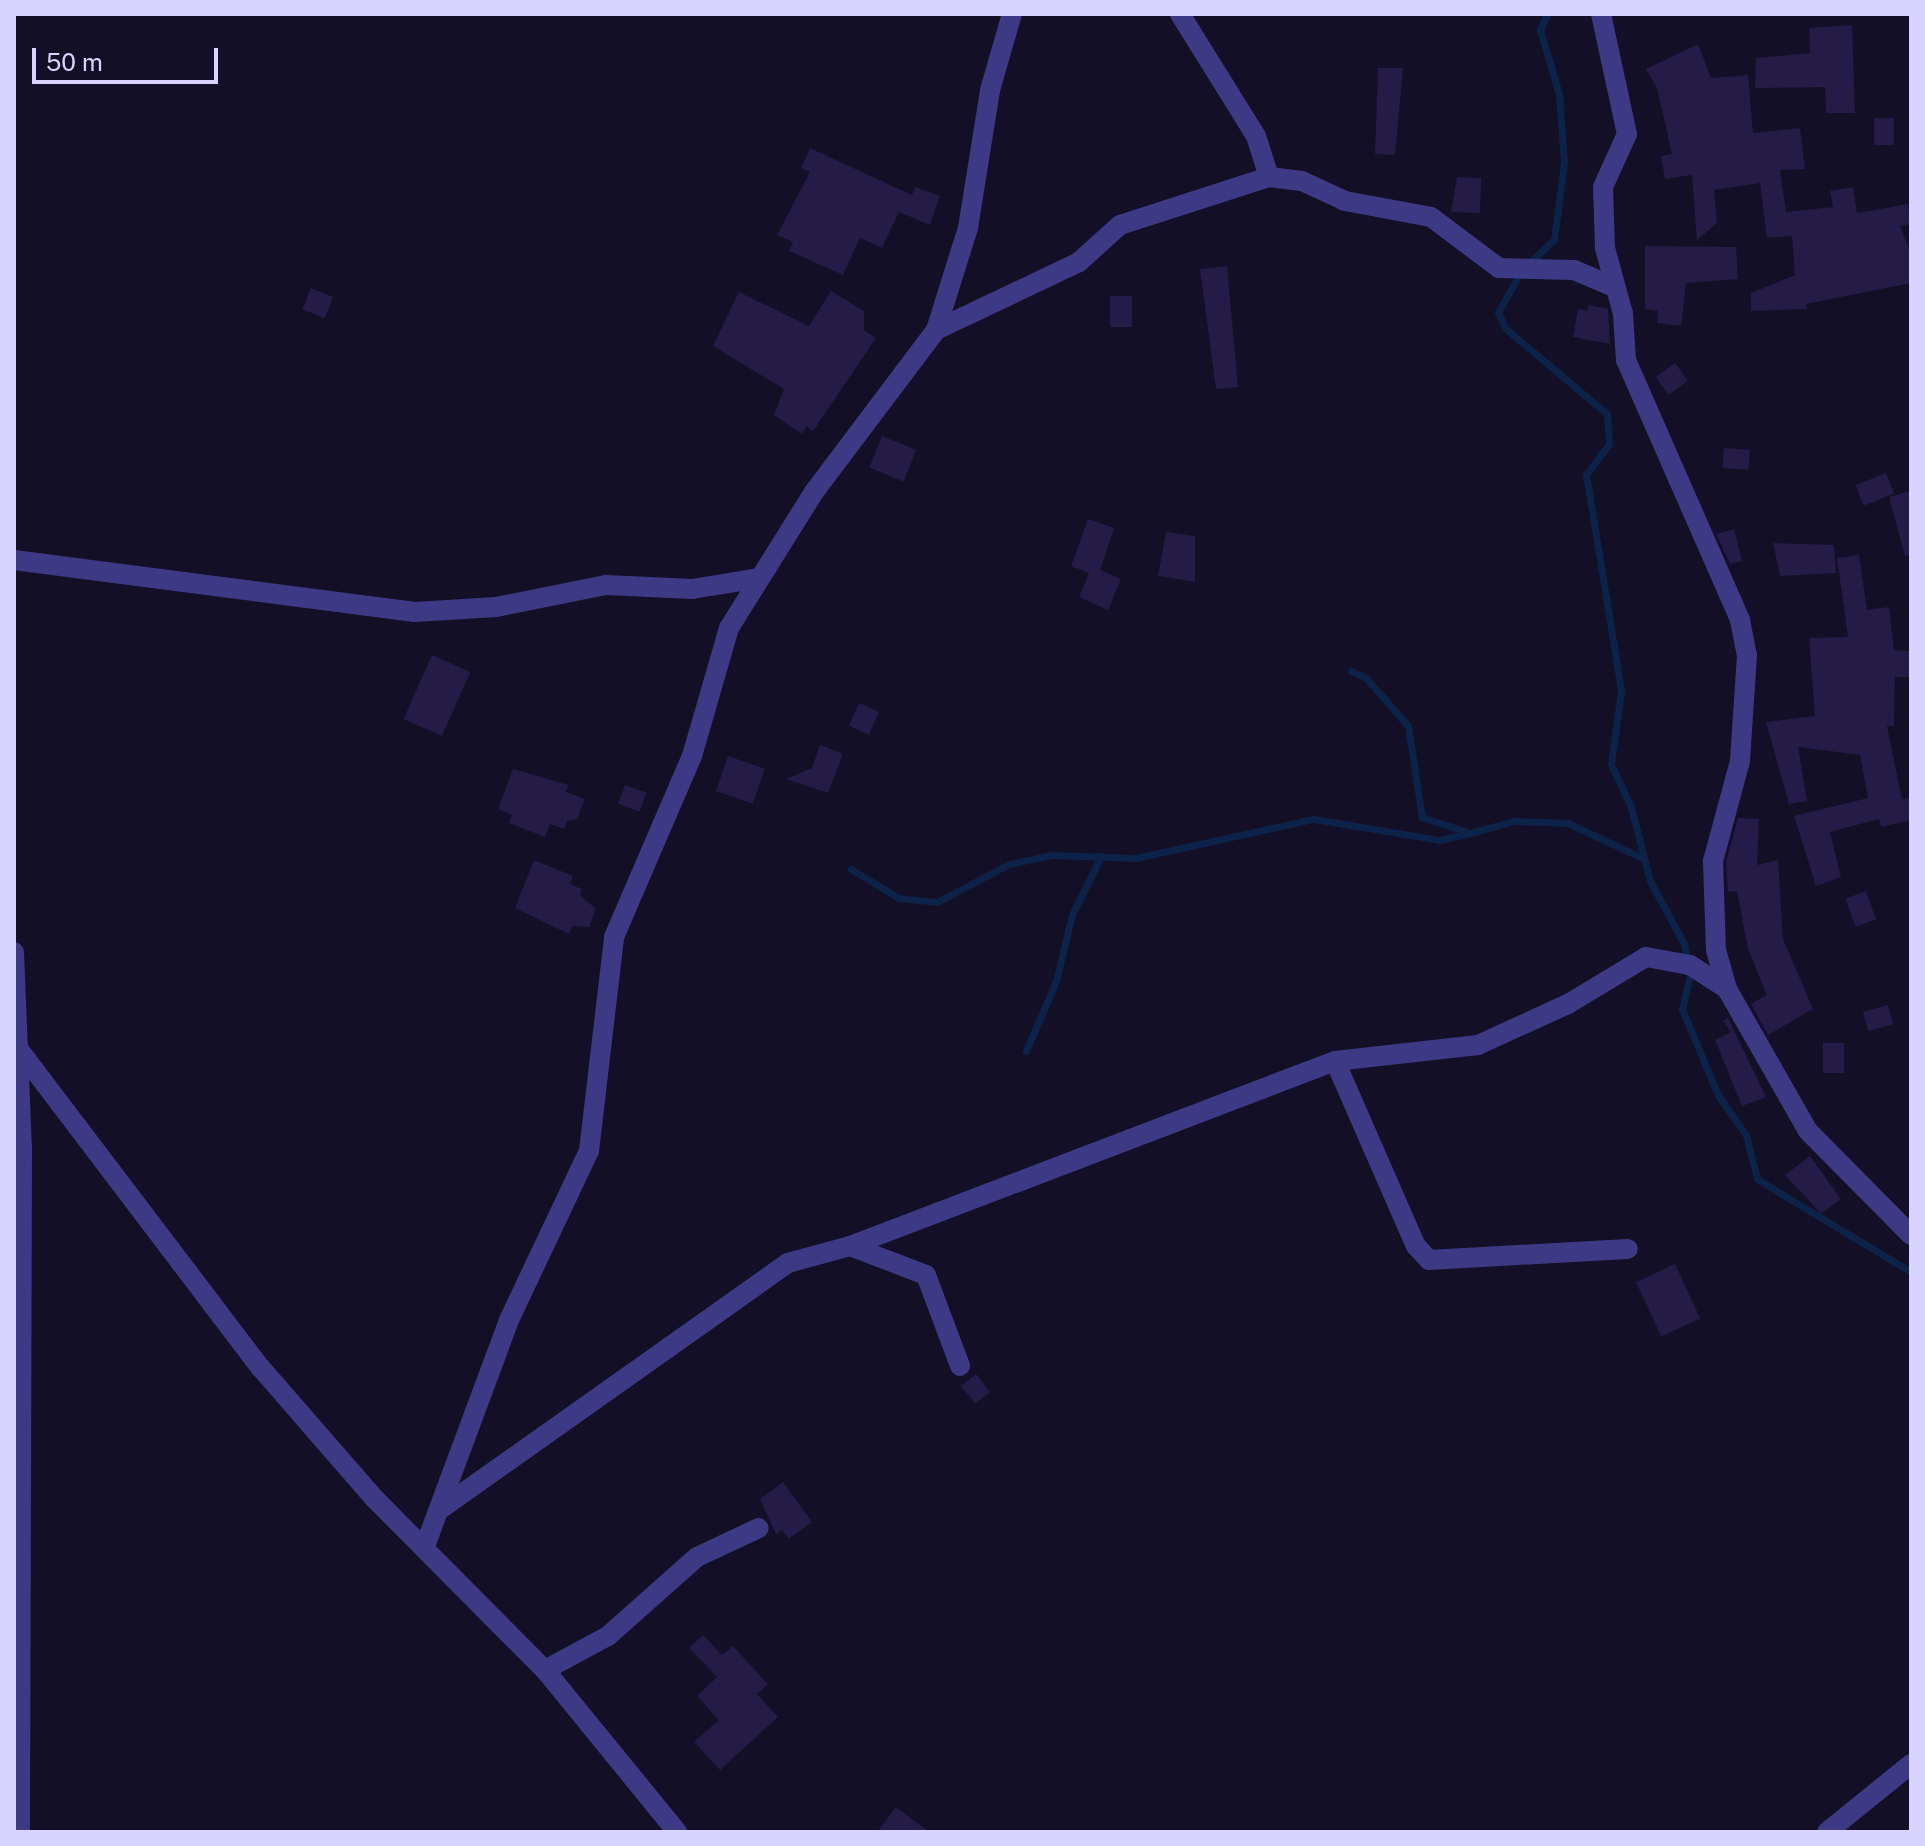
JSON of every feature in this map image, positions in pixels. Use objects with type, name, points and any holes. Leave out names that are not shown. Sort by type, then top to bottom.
[{"type":"street","points":[[425,1546],[509,1320],[589,1151],[614,937],[688,767],[729,628],[814,492],[936,330],[968,228],[990,90],[1012,14]]},
{"type":"street","points":[[1180,14],[1256,136],[1269,177]]},
{"type":"street","points":[[1601,14],[1627,134],[1603,187],[1614,287],[1623,314],[1626,360],[1740,620],[1747,655],[1740,761],[1713,861],[1716,950],[1727,989],[1808,1131],[1911,1235]]},
{"type":"street","points":[[936,330],[1079,262],[1120,225],[1269,177],[1302,181],[1345,201],[1431,217],[1499,268],[1559,267],[1614,287]]},
{"type":"street","points":[[14,560],[415,612],[496,607],[606,585],[692,589],[759,578]]},
{"type":"street","points":[[14,952],[20,1051],[20,1832]]},
{"type":"street","points":[[439,1510],[739,1292],[788,1263],[850,1246],[1335,1061],[1478,1045],[1568,1004],[1646,957],[1690,965],[1727,989]]},
{"type":"street","points":[[20,1051],[254,1359],[375,1499],[545,1670],[677,1832]]},
{"type":"street","points":[[1335,1061],[1416,1246],[1429,1260],[1628,1249]]},
{"type":"street","points":[[850,1246],[926,1275],[960,1366]]},
{"type":"street","points":[[545,1670],[608,1636],[697,1557],[759,1528]]},
{"type":"street","points":[[1827,1832],[1911,1764]]},
{"type":"building","points":[[1852,25],[1855,113],[1826,113],[1825,87],[1755,88],[1756,58],[1810,53],[1809,28]]},
{"type":"building","points":[[1698,44],[1711,78],[1748,75],[1753,133],[1800,128],[1805,169],[1780,170],[1786,212],[1833,207],[1830,191],[1853,187],[1857,213],[1908,204],[1910,224],[1900,226],[1911,253],[1911,283],[1806,304],[1807,309],[1751,311],[1751,293],[1795,275],[1792,236],[1767,238],[1760,183],[1714,190],[1717,223],[1697,240],[1692,175],[1665,179],[1661,156],[1672,154],[1657,88],[1646,69]]},
{"type":"building","points":[[1378,68],[1403,68],[1395,155],[1375,154]]},
{"type":"building","points":[[1874,118],[1894,118],[1894,145],[1874,145]]},
{"type":"building","points":[[810,148],[912,195],[915,187],[940,196],[930,225],[899,212],[882,248],[860,238],[843,275],[789,251],[793,242],[777,235],[810,172],[801,168]]},
{"type":"building","points":[[1457,177],[1481,178],[1480,213],[1451,212]]},
{"type":"building","points":[[1645,246],[1736,247],[1738,279],[1686,283],[1681,326],[1657,323],[1658,311],[1645,309]]},
{"type":"building","points":[[1227,266],[1238,387],[1216,389],[1200,269]]},
{"type":"building","points":[[311,288],[333,297],[325,318],[302,309]]},
{"type":"building","points":[[831,291],[864,311],[864,330],[876,338],[813,431],[807,426],[802,434],[774,415],[784,389],[713,346],[739,292],[809,326]]},
{"type":"building","points":[[1110,296],[1132,296],[1132,327],[1110,327]]},
{"type":"building","points":[[1588,305],[1608,309],[1610,344],[1573,337],[1578,309],[1588,311]]},
{"type":"building","points":[[1675,363],[1688,381],[1669,395],[1656,377]]},
{"type":"building","points":[[882,436],[916,450],[904,481],[869,468]]},
{"type":"building","points":[[1724,448],[1750,450],[1749,470],[1723,468]]},
{"type":"building","points":[[1886,473],[1894,493],[1864,506],[1855,485]]},
{"type":"building","points":[[1911,491],[1911,555],[1905,556],[1889,497]]},
{"type":"building","points":[[1088,519],[1114,528],[1100,570],[1121,579],[1108,610],[1079,597],[1089,573],[1071,566]]},
{"type":"building","points":[[1734,529],[1742,561],[1730,564],[1716,534]]},
{"type":"building","points":[[1166,532],[1195,536],[1195,582],[1158,576]]},
{"type":"building","points":[[1773,543],[1834,545],[1836,573],[1780,576]]},
{"type":"building","points":[[1859,555],[1867,610],[1889,607],[1894,650],[1911,651],[1911,677],[1895,677],[1894,726],[1887,726],[1902,799],[1911,797],[1911,820],[1881,827],[1879,819],[1830,832],[1841,877],[1816,886],[1794,816],[1868,798],[1860,755],[1798,747],[1807,801],[1789,804],[1766,722],[1815,716],[1809,638],[1848,637],[1837,558]]},
{"type":"building","points":[[432,655],[470,672],[442,736],[404,719]]},
{"type":"building","points":[[859,703],[879,712],[869,735],[849,726]]},
{"type":"building","points":[[820,745],[843,754],[828,793],[786,779],[812,768]]},
{"type":"building","points":[[728,756],[765,769],[753,804],[716,791]]},
{"type":"building","points":[[513,769],[568,785],[566,792],[585,799],[577,819],[567,821],[564,829],[550,824],[545,837],[509,823],[512,815],[498,809]]},
{"type":"building","points":[[625,785],[647,793],[640,812],[618,804]]},
{"type":"building","points":[[1738,818],[1759,819],[1757,865],[1778,860],[1783,939],[1813,1009],[1768,1035],[1751,1004],[1767,995],[1748,949],[1737,891],[1728,892],[1726,862]]},
{"type":"building","points":[[534,860],[573,876],[570,884],[582,889],[580,895],[596,909],[589,927],[572,926],[569,934],[515,908]]},
{"type":"building","points":[[1866,891],[1876,919],[1856,927],[1845,899]]},
{"type":"building","points":[[1888,1005],[1893,1024],[1868,1031],[1863,1012]]},
{"type":"building","points":[[1728,1018],[1766,1097],[1742,1106],[1715,1040],[1731,1032],[1723,1021]]},
{"type":"building","points":[[1823,1043],[1844,1043],[1844,1073],[1823,1073]]},
{"type":"building","points":[[1810,1156],[1841,1199],[1821,1214],[1785,1175]]},
{"type":"building","points":[[1675,1264],[1700,1318],[1661,1337],[1636,1282]]},
{"type":"building","points":[[976,1374],[990,1392],[975,1404],[961,1386]]},
{"type":"building","points":[[783,1482],[812,1522],[789,1539],[782,1530],[776,1534],[760,1499]]},
{"type":"building","points":[[703,1635],[722,1655],[733,1646],[768,1684],[757,1694],[778,1717],[720,1770],[694,1742],[719,1720],[697,1696],[717,1677],[689,1648]]},
{"type":"building","points":[[896,1807],[929,1832],[877,1832]]},
{"type":"waterway","points":[[1529,263],[1554,240],[1564,162],[1559,94],[1540,30],[1547,14]]},
{"type":"waterway","points":[[1521,272],[1498,312],[1505,328],[1607,414],[1609,444],[1586,474],[1621,691],[1611,764],[1631,807],[1650,881],[1684,944],[1690,975],[1682,1009],[1718,1095],[1746,1135],[1757,1179],[1911,1272]]},
{"type":"waterway","points":[[1351,671],[1366,678],[1408,726],[1422,817],[1470,833],[1514,821],[1568,823],[1640,857]]},
{"type":"waterway","points":[[851,869],[899,898],[937,902],[1009,864],[1052,855],[1136,858],[1314,819],[1440,840],[1470,833]]},
{"type":"waterway","points":[[1026,1051],[1056,981],[1072,915],[1101,856]]}]
